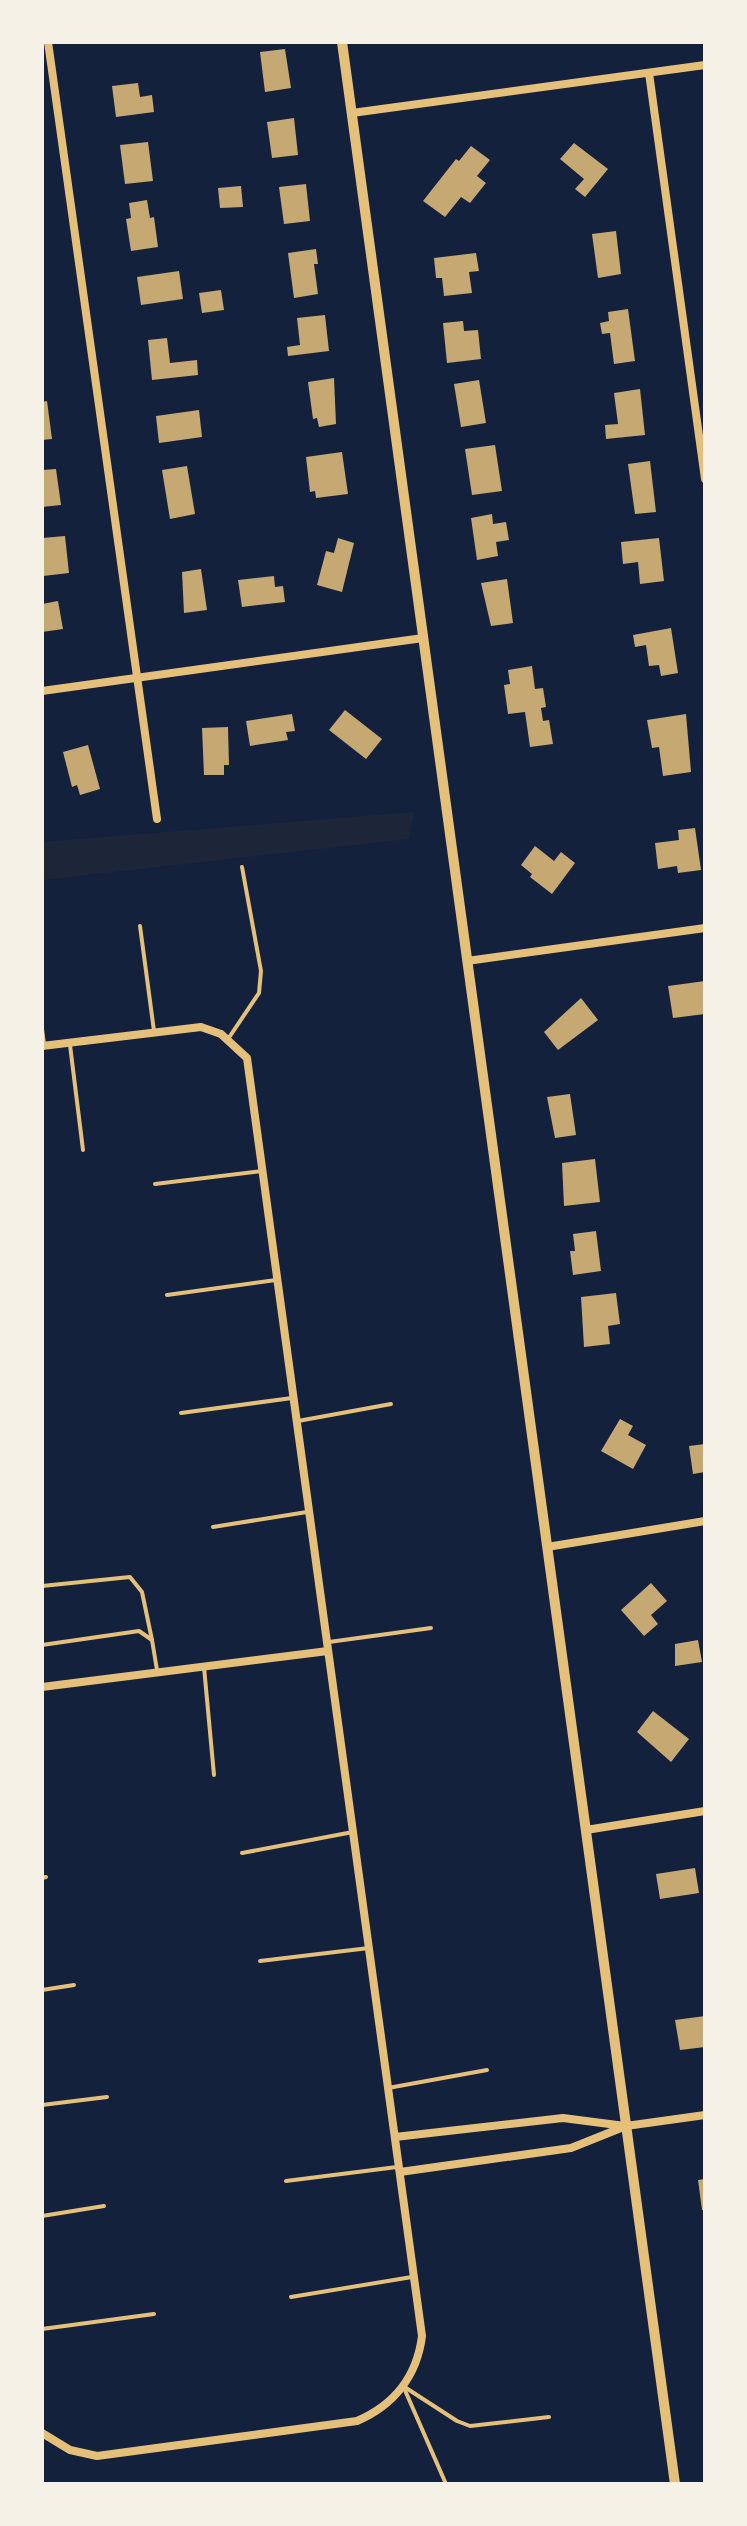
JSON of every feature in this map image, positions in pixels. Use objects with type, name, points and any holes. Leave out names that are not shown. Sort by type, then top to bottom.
[{"type":"street","points":[[48,42],[157,819]]},
{"type":"street","points":[[342,42],[675,2484]]},
{"type":"street","points":[[352,113],[705,65]]},
{"type":"street","points":[[649,73],[705,479]]},
{"type":"street","points":[[42,691],[423,638]]},
{"type":"street","points":[[467,961],[705,928]]},
{"type":"street","points":[[42,2433],[70,2450],[97,2456],[357,2421],[376,2413],[403,2386],[420,2355],[422,2336],[247,1058],[228,1039],[201,1027],[43,1046]]},
{"type":"street","points":[[547,1547],[705,1521]]},
{"type":"street","points":[[42,1687],[204,1667],[327,1647]]},
{"type":"street","points":[[586,1830],[705,1811]]},
{"type":"street","points":[[400,2169],[571,2148],[626,2126],[705,2115]]},
{"type":"street","points":[[395,2137],[563,2118],[626,2126]]},
{"type":"lane","points":[[228,1039],[259,993],[261,971],[242,867]]},
{"type":"lane","points":[[140,926],[154,1031]]},
{"type":"lane","points":[[42,1029],[43,1046]]},
{"type":"lane","points":[[70,1042],[83,1150]]},
{"type":"lane","points":[[155,1184],[264,1171]]},
{"type":"lane","points":[[167,1295],[279,1280]]},
{"type":"lane","points":[[181,1413],[294,1398]]},
{"type":"lane","points":[[298,1421],[391,1404]]},
{"type":"lane","points":[[213,1527],[310,1512]]},
{"type":"lane","points":[[42,1586],[130,1577],[142,1592],[158,1673]]},
{"type":"lane","points":[[327,1647],[431,1628]]},
{"type":"lane","points":[[42,1645],[139,1631],[152,1640]]},
{"type":"lane","points":[[204,1667],[214,1775]]},
{"type":"lane","points":[[242,1853],[353,1832]]},
{"type":"lane","points":[[260,1961],[369,1948]]},
{"type":"lane","points":[[42,1990],[74,1985]]},
{"type":"lane","points":[[388,2088],[487,2070]]},
{"type":"lane","points":[[42,2105],[107,2097]]},
{"type":"lane","points":[[286,2181],[400,2169]]},
{"type":"lane","points":[[42,2216],[104,2206]]},
{"type":"lane","points":[[291,2297],[414,2277]]},
{"type":"lane","points":[[42,2329],[154,2314]]},
{"type":"lane","points":[[403,2386],[470,2426],[549,2417]]},
{"type":"lane","points":[[403,2386],[446,2484]]},
{"type":"shaded area","points":[[414,812],[409,839],[42,880],[42,842]]},
{"type":"building","points":[[285,49],[291,88],[265,92],[260,52]]},
{"type":"building","points":[[138,83],[140,97],[152,95],[154,112],[116,117],[112,86]]},
{"type":"building","points":[[294,118],[298,155],[272,158],[267,122]]},
{"type":"building","points":[[148,142],[153,181],[125,184],[120,145]]},
{"type":"building","points":[[574,143],[608,169],[585,197],[575,189],[584,179],[560,159]]},
{"type":"building","points":[[471,146],[490,160],[477,176],[486,183],[470,203],[461,197],[445,217],[423,201],[456,159],[459,161]]},
{"type":"building","points":[[306,184],[310,221],[284,224],[279,187]]},
{"type":"building","points":[[241,186],[243,207],[220,208],[218,188]]},
{"type":"building","points":[[147,200],[150,218],[154,217],[158,247],[131,251],[126,219],[131,218],[129,203]]},
{"type":"building","points":[[616,231],[621,274],[598,278],[592,234]]},
{"type":"building","points":[[316,249],[318,264],[314,264],[318,294],[294,298],[288,253]]},
{"type":"building","points":[[476,253],[479,271],[469,272],[472,293],[444,296],[442,278],[436,278],[434,258]]},
{"type":"building","points":[[179,271],[183,299],[141,305],[137,277]]},
{"type":"building","points":[[221,290],[224,310],[202,313],[199,293]]},
{"type":"building","points":[[628,309],[635,361],[614,364],[610,333],[602,334],[600,323],[609,321],[608,312]]},
{"type":"building","points":[[325,315],[329,351],[288,356],[287,347],[300,345],[297,318]]},
{"type":"building","points":[[463,321],[464,331],[478,330],[481,359],[447,363],[443,323]]},
{"type":"building","points":[[167,338],[170,363],[197,360],[198,375],[152,380],[148,340]]},
{"type":"building","points":[[334,378],[336,424],[319,427],[317,418],[313,419],[308,382]]},
{"type":"building","points":[[479,380],[486,423],[461,427],[454,384]]},
{"type":"building","points":[[640,389],[645,435],[606,439],[605,425],[618,424],[614,393]]},
{"type":"building","points":[[47,401],[52,439],[42,440],[42,402]]},
{"type":"building","points":[[199,410],[202,437],[159,443],[156,416]]},
{"type":"building","points":[[495,445],[502,491],[472,495],[465,449]]},
{"type":"building","points":[[342,452],[348,494],[316,498],[315,491],[310,492],[306,457]]},
{"type":"building","points":[[650,461],[656,512],[635,514],[628,464]]},
{"type":"building","points":[[187,466],[195,514],[170,519],[162,470]]},
{"type":"building","points":[[56,469],[61,505],[42,507],[42,470]]},
{"type":"building","points":[[492,514],[493,524],[506,522],[509,540],[496,542],[498,556],[477,560],[471,518]]},
{"type":"building","points":[[65,536],[69,573],[43,576],[42,538]]},
{"type":"building","points":[[338,538],[354,543],[342,592],[317,585],[326,551],[334,553]]},
{"type":"building","points":[[659,538],[664,581],[640,584],[638,562],[623,564],[621,542]]},
{"type":"building","points":[[201,569],[207,610],[184,613],[182,572]]},
{"type":"building","points":[[274,576],[275,587],[283,586],[285,602],[242,607],[238,580]]},
{"type":"building","points":[[507,579],[513,623],[491,626],[481,583]]},
{"type":"building","points":[[58,601],[63,629],[42,632],[42,604]]},
{"type":"building","points":[[671,628],[678,673],[661,676],[659,665],[649,666],[646,645],[635,647],[633,635]]},
{"type":"building","points":[[532,666],[535,689],[543,688],[546,707],[541,708],[543,721],[549,720],[553,744],[530,747],[525,712],[508,714],[504,685],[510,684],[508,670]]},
{"type":"building","points":[[345,710],[382,739],[366,759],[329,730]]},
{"type":"building","points":[[292,714],[295,731],[286,732],[288,740],[250,746],[246,721]]},
{"type":"building","points":[[686,714],[691,772],[663,776],[659,747],[652,748],[647,720]]},
{"type":"building","points":[[228,727],[229,765],[224,765],[224,775],[204,775],[202,728]]},
{"type":"building","points":[[88,745],[100,789],[80,795],[77,785],[72,787],[63,752]]},
{"type":"building","points":[[695,828],[701,870],[678,873],[677,866],[658,869],[655,843],[679,840],[678,830]]},
{"type":"building","points":[[535,846],[554,861],[561,852],[575,863],[552,894],[530,877],[532,874],[521,865]]},
{"type":"building","points":[[705,981],[705,1014],[673,1018],[668,986]]},
{"type":"building","points":[[581,998],[598,1020],[558,1050],[544,1032]]},
{"type":"building","points":[[570,1094],[576,1135],[555,1138],[547,1097]]},
{"type":"building","points":[[595,1159],[600,1202],[564,1206],[562,1163]]},
{"type":"building","points":[[596,1231],[601,1271],[573,1275],[570,1251],[575,1251],[573,1234]]},
{"type":"building","points":[[616,1293],[620,1324],[608,1326],[610,1344],[584,1347],[581,1297]]},
{"type":"building","points":[[620,1419],[633,1426],[628,1435],[646,1445],[633,1469],[601,1451]]},
{"type":"building","points":[[705,1444],[705,1472],[693,1474],[689,1446]]},
{"type":"building","points":[[651,1583],[667,1601],[651,1615],[658,1624],[644,1636],[621,1610]]},
{"type":"building","points":[[698,1640],[702,1662],[675,1666],[675,1644]]},
{"type":"building","points":[[653,1711],[689,1739],[671,1762],[637,1732]]},
{"type":"building","points":[[695,1868],[699,1893],[660,1899],[656,1874]]},
{"type":"building","points":[[705,2016],[705,2047],[680,2050],[675,2020]]},
{"type":"building","points":[[705,2179],[705,2210],[702,2210],[698,2180]]}]
